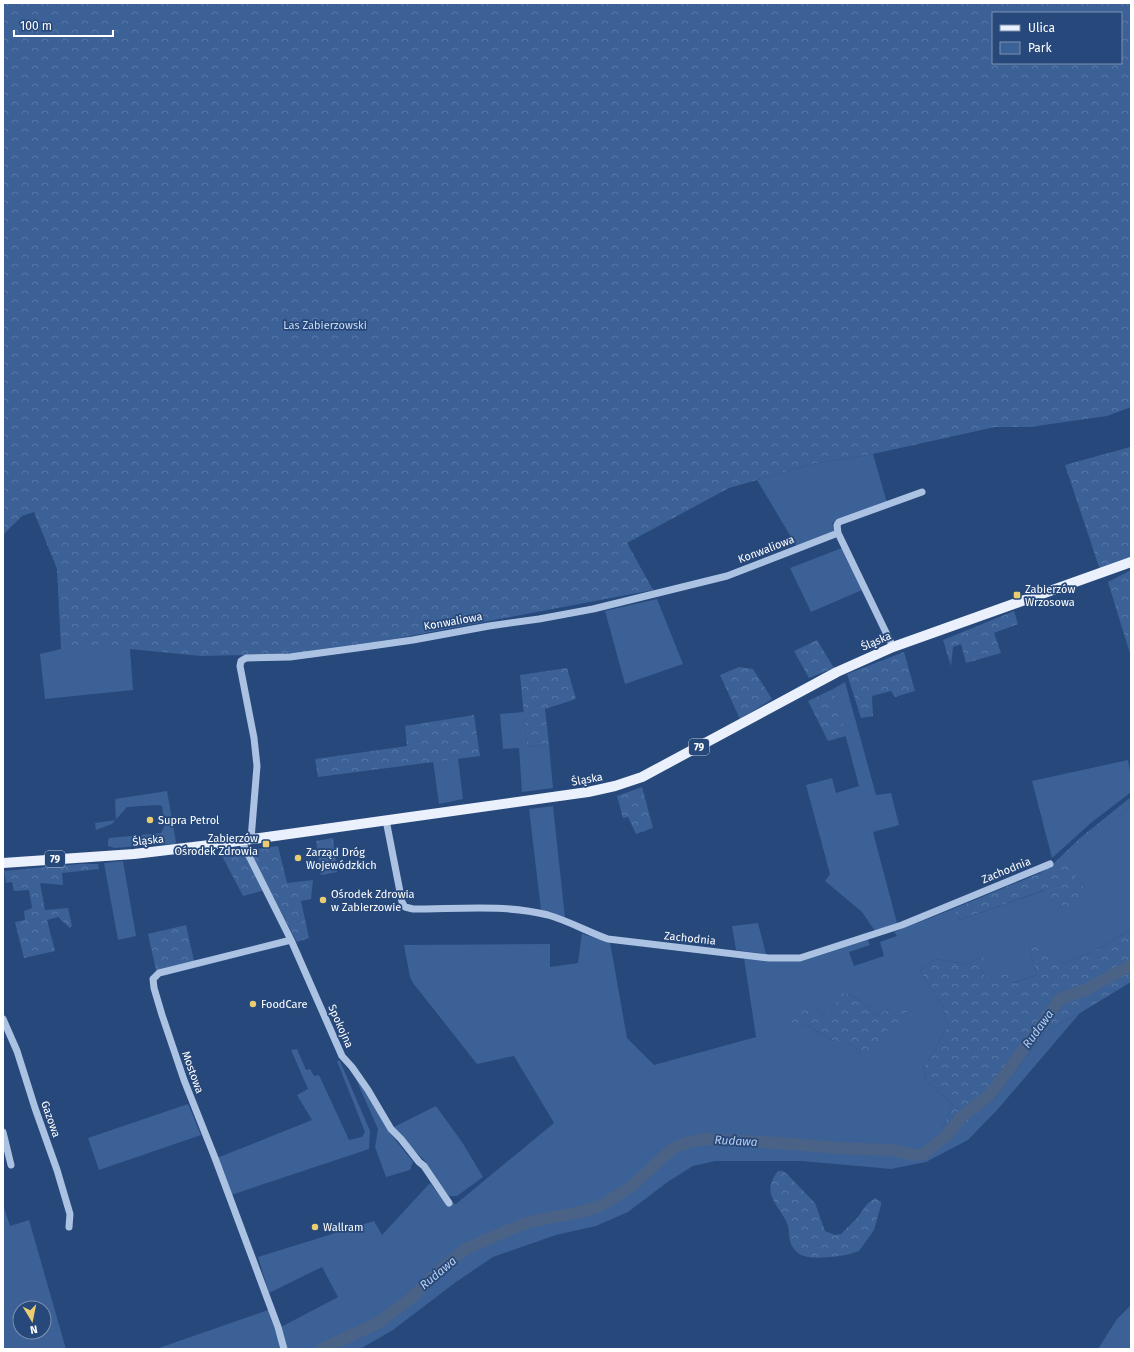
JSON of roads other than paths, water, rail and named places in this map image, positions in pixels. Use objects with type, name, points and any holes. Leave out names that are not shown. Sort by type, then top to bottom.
[{"type":"main road","name":"Śląska","points":[[3,862],[134,854],[210,845],[588,792],[615,786],[647,775],[837,672],[893,647],[1131,562]]},
{"type":"street","points":[[893,647],[838,533],[837,526],[839,522],[922,492]]},
{"type":"street","name":"Konwaliowa","points":[[246,839],[257,766],[254,738],[240,666],[241,661],[246,658],[290,657],[357,648],[593,609],[727,576],[838,533]]},
{"type":"street","name":"Zachodnia","points":[[386,820],[402,902],[407,908],[497,908],[528,911],[550,916],[608,939],[769,958],[800,958],[902,925],[1050,864]]},
{"type":"street","name":"Spokojna","points":[[246,839],[342,1056],[352,1066],[391,1129],[424,1166],[449,1203]]},
{"type":"street","name":"Mostowa","points":[[284,1349],[278,1327],[217,1163],[184,1080],[162,1015],[154,988],[153,979],[159,973],[291,940]]},
{"type":"street","name":"Gazowa","points":[[3,1019],[17,1051],[57,1170],[70,1214],[69,1227]]},
{"type":"street","points":[[3,1132],[11,1165]]},
{"type":"waterway","name":"Rudawa","points":[[322,1349],[378,1323],[410,1299],[432,1277],[464,1250],[529,1222],[585,1211],[602,1205],[632,1186],[672,1149],[688,1142],[707,1139],[838,1148],[892,1150],[914,1155],[924,1154],[948,1134],[961,1117],[988,1096],[996,1087],[1060,999],[1085,990],[1131,965]]},
{"type":"place","name":"Zabierzów Wrzosowa","points":[[1017,595]]},
{"type":"place","name":"Supra Petrol","points":[[150,820]]},
{"type":"place","name":"Zabierzów Ośrodek Zdrowia","points":[[266,844]]},
{"type":"place","name":"Zarząd Dróg Wojewódzkich","points":[[298,858]]},
{"type":"place","name":"Ośrodek Zdrowia w Zabierzowie","points":[[323,900]]},
{"type":"place","name":"FoodCare","points":[[253,1004]]},
{"type":"place","name":"Wallram","points":[[315,1227]]},
{"type":"park label","name":"Las Zabierzowski","points":[[325,325]]}]
